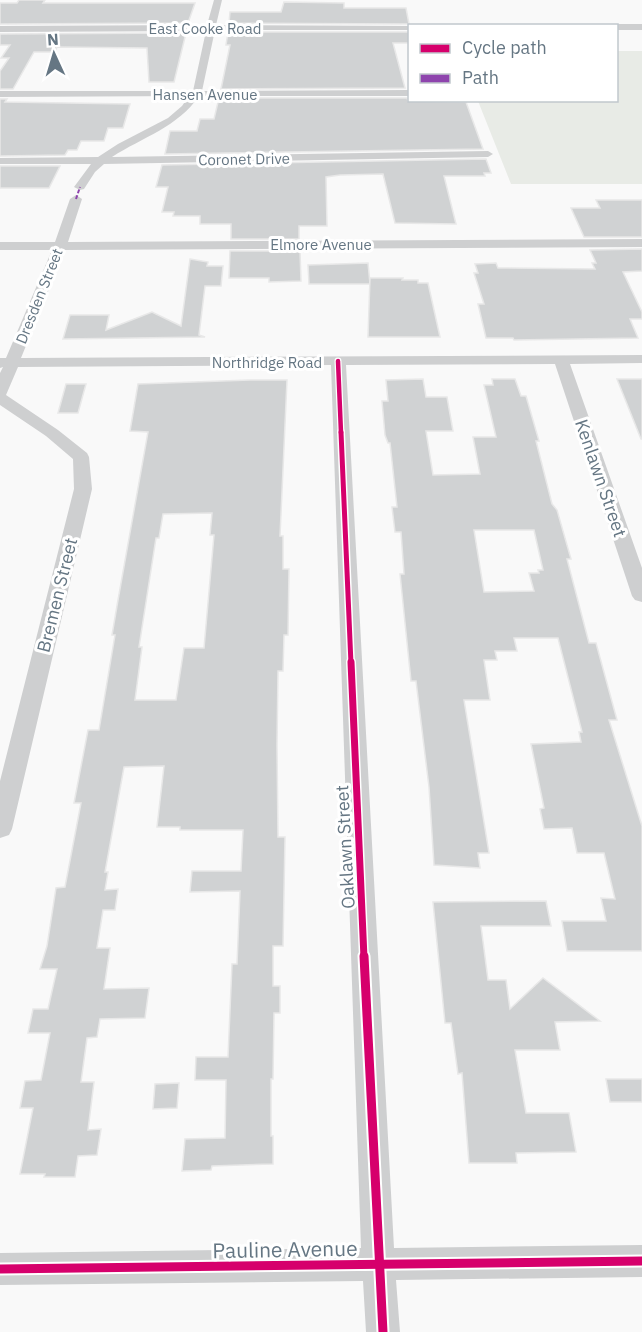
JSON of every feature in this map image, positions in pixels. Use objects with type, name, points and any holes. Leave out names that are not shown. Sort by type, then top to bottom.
[{"type":"street","points":[[197,94],[218,0]]},
{"type":"street","name":"East Cooke Road","points":[[0,29],[408,27]]},
{"type":"street","points":[[618,27],[642,27]]},
{"type":"street","name":"Hansen Avenue","points":[[0,94],[408,93]]},
{"type":"street","name":"Dresden Street","points":[[0,392],[6,363],[60,246],[86,173],[119,146],[172,118],[186,108],[197,94]]},
{"type":"street","name":"Coronet Drive","points":[[0,161],[488,154]]},
{"type":"street","name":"Elmore Avenue","points":[[0,246],[642,243]]},
{"type":"street","name":"Northridge Road","points":[[6,363],[642,359]]},
{"type":"street","name":"Kenlawn Street","points":[[561,360],[642,596]]},
{"type":"street","name":"Oaklawn Street","points":[[338,361],[383,1332]]},
{"type":"street","name":"Bremen Street","points":[[0,398],[52,433],[81,457],[83,489],[0,829]]},
{"type":"street","name":"Pauline Avenue","points":[[0,1269],[642,1261]]},
{"type":"shaded area","points":[[618,51],[642,51],[642,184],[511,184],[478,102],[618,102]]},
{"type":"building","points":[[19,0],[45,0],[43,3],[195,3],[188,23],[0,24],[0,3],[17,3]]},
{"type":"building","points":[[284,2],[344,3],[344,8],[406,8],[409,24],[229,23],[230,12],[281,12]]},
{"type":"building","points":[[228,32],[408,32],[408,43],[393,43],[405,88],[221,89],[230,45],[226,45]]},
{"type":"building","points":[[186,33],[174,82],[149,82],[147,48],[57,47],[55,52],[34,52],[13,89],[0,89],[0,71],[9,58],[1,58],[10,45],[0,45],[0,34]]},
{"type":"building","points":[[219,98],[407,98],[408,102],[466,102],[483,149],[165,154],[170,131],[197,131],[200,119],[214,119]]},
{"type":"building","points":[[0,99],[7,99],[5,102],[130,104],[123,128],[108,128],[104,141],[81,141],[77,150],[68,150],[65,155],[0,156]]},
{"type":"building","points":[[486,159],[491,173],[484,173],[485,176],[444,176],[456,224],[395,223],[383,174],[340,175],[326,177],[327,226],[299,226],[299,239],[231,239],[231,224],[200,224],[200,216],[173,216],[174,212],[162,212],[168,187],[156,187],[162,165]]},
{"type":"building","points":[[0,166],[60,166],[49,188],[0,188]]},
{"type":"building","points":[[596,200],[642,200],[642,237],[584,237],[571,208],[600,208]]},
{"type":"building","points":[[642,249],[642,271],[623,272],[642,312],[642,319],[630,319],[638,338],[514,340],[513,338],[486,338],[478,304],[484,304],[474,273],[478,273],[475,264],[496,263],[498,268],[595,269],[592,263],[596,263],[590,250]]},
{"type":"building","points":[[230,251],[300,251],[301,281],[269,282],[269,278],[229,278]]},
{"type":"building","points":[[190,259],[208,262],[207,266],[223,266],[221,286],[205,286],[199,335],[205,337],[63,339],[70,315],[109,315],[106,330],[152,312],[181,326]]},
{"type":"building","points":[[368,263],[370,284],[309,284],[308,265]]},
{"type":"building","points":[[370,278],[403,278],[402,280],[418,280],[418,283],[428,283],[440,337],[368,337]]},
{"type":"building","points":[[423,379],[426,397],[447,397],[453,431],[426,431],[433,475],[480,474],[473,437],[496,437],[484,385],[493,385],[492,379],[515,379],[521,396],[526,396],[539,441],[536,441],[552,504],[557,510],[571,559],[567,559],[589,643],[596,643],[617,720],[609,720],[642,826],[642,951],[567,951],[562,921],[606,921],[601,898],[615,899],[604,853],[577,853],[572,828],[544,829],[540,809],[544,808],[531,744],[581,742],[579,732],[582,732],[558,638],[514,638],[517,651],[495,651],[497,660],[484,660],[490,700],[464,700],[489,853],[478,853],[480,868],[434,865],[429,787],[416,681],[411,681],[400,574],[404,574],[401,532],[395,532],[392,507],[397,507],[390,443],[385,435],[382,401],[388,401],[386,380]],"holes":[[[474,530],[534,530],[543,570],[538,570],[539,573],[529,573],[534,591],[484,592]]]},
{"type":"building","points":[[617,379],[642,379],[642,439],[641,439]]},
{"type":"building","points":[[287,380],[280,536],[283,536],[283,569],[289,569],[288,635],[284,635],[283,671],[278,671],[277,745],[278,837],[285,837],[283,946],[273,946],[273,986],[280,986],[280,1013],[274,1013],[273,1079],[271,1079],[273,1164],[212,1166],[211,1170],[182,1171],[185,1139],[225,1138],[226,1080],[195,1080],[196,1057],[228,1057],[232,964],[237,964],[240,891],[190,892],[192,871],[241,871],[243,830],[180,830],[180,827],[157,827],[164,766],[124,767],[105,872],[108,872],[105,890],[118,889],[115,910],[103,910],[97,948],[110,948],[104,989],[149,988],[145,1018],[100,1019],[97,1037],[87,1038],[81,1082],[94,1082],[88,1130],[101,1129],[97,1155],[78,1156],[75,1177],[20,1174],[33,1108],[20,1108],[25,1081],[41,1080],[50,1033],[28,1033],[33,1009],[48,1009],[57,969],[40,969],[47,946],[56,888],[65,887],[81,803],[74,803],[88,730],[99,730],[115,635],[112,635],[148,432],[130,431],[138,384]],"holes":[[[212,513],[210,535],[214,535],[204,648],[184,648],[176,700],[135,700],[142,647],[139,647],[156,538],[159,538],[163,514]]]},
{"type":"building","points":[[66,384],[86,384],[78,413],[58,413]]},
{"type":"building","points":[[546,901],[551,926],[481,926],[488,980],[506,980],[510,1009],[543,978],[600,1021],[555,1022],[560,1050],[515,1050],[526,1113],[569,1113],[576,1152],[516,1153],[517,1163],[469,1163],[462,1073],[458,1074],[451,1023],[445,1023],[433,902]]},
{"type":"building","points":[[606,1079],[642,1079],[642,1102],[610,1102]]},
{"type":"building","points":[[179,1083],[177,1108],[153,1109],[155,1084]]},
{"type":"marked path","points":[[76,199],[80,187]]},
{"type":"cycle path","points":[[338,361],[376,1226],[383,1332]]},
{"type":"cycle path","points":[[0,1269],[642,1261]]}]
